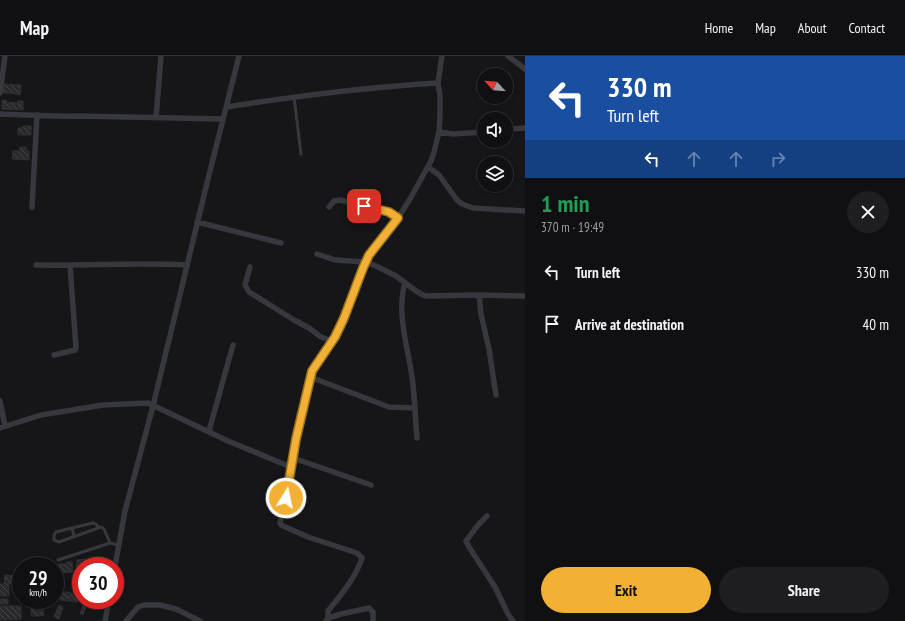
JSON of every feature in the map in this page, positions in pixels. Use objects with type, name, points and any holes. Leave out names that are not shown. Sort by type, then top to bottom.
[{"type":"street","points":[[0,93],[5,56]]},
{"type":"street","points":[[156,118],[161,56]]},
{"type":"street","points":[[116,557],[125,511],[153,406],[165,352],[239,56]]},
{"type":"street","points":[[373,621],[373,612],[369,608],[327,620],[328,611],[343,593],[362,558],[357,553],[308,537],[281,525],[280,523],[310,376],[317,362],[332,341],[344,318],[369,255],[398,218],[410,199],[428,167],[434,152],[439,132],[440,96],[438,83],[442,56]]},
{"type":"street","points":[[508,56],[525,68]]},
{"type":"street","points":[[226,107],[294,97],[390,86],[438,83]]},
{"type":"street","points":[[0,114],[58,117],[223,119]]},
{"type":"street","points":[[32,208],[37,115]]},
{"type":"street","points":[[513,129],[525,128]]},
{"type":"street","points":[[439,132],[453,134],[477,132]]},
{"type":"street","points":[[428,167],[439,175],[462,204],[473,208],[525,211]]},
{"type":"street","points":[[329,207],[334,201],[340,200],[389,212],[398,218]]},
{"type":"street","points":[[197,222],[281,243]]},
{"type":"street","points":[[317,254],[335,260],[366,262],[396,276],[425,296],[525,296]]},
{"type":"street","points":[[36,265],[70,266],[161,263],[187,265]]},
{"type":"street","points":[[54,355],[74,350],[76,348],[70,266]]},
{"type":"street","points":[[250,267],[245,285],[249,292],[309,328],[321,337],[332,341]]},
{"type":"street","points":[[405,283],[401,300],[412,379],[417,438]]},
{"type":"street","points":[[479,295],[481,314],[489,349],[496,395]]},
{"type":"street","points":[[209,431],[233,345]]},
{"type":"street","points":[[310,376],[389,407],[414,408]]},
{"type":"street","points":[[0,401],[3,427],[42,415],[96,406],[148,403],[228,441],[291,468]]},
{"type":"street","points":[[293,458],[371,486]]},
{"type":"street","points":[[487,516],[466,541],[468,547],[495,587],[513,621]]},
{"type":"street","points":[[126,621],[138,607],[144,605],[160,605],[176,608],[200,621]]},
{"type":"street","points":[[105,621],[107,609]]},
{"type":"lane","points":[[294,97],[301,154]]},
{"type":"lane","points":[[98,527],[59,542],[54,538],[56,532],[93,523],[104,529],[110,543]]},
{"type":"lane","points":[[72,528],[74,536]]},
{"type":"lane","points":[[64,558],[110,543],[118,545]]},
{"type":"building","points":[[4,84],[21,85],[20,95],[14,94],[15,93],[3,93]]},
{"type":"building","points":[[2,100],[6,100],[6,102],[18,103],[18,101],[23,101],[23,110],[2,109]]},
{"type":"building","points":[[23,126],[31,126],[31,135],[18,135],[18,128],[23,128]]},
{"type":"building","points":[[20,147],[26,147],[26,151],[29,151],[29,160],[12,159],[13,151],[20,151]]},
{"type":"building","points":[[66,562],[72,562],[72,572],[64,573],[64,564],[66,564]]},
{"type":"building","points":[[5,575],[12,576],[12,584],[4,584]]},
{"type":"building","points":[[0,584],[9,584],[9,596],[0,596]]},
{"type":"building","points":[[64,592],[70,593],[69,601],[64,600]]},
{"type":"building","points":[[71,593],[72,593],[72,601],[70,601]]},
{"type":"building","points":[[0,599],[8,599],[8,604],[0,604]]},
{"type":"building","points":[[0,606],[12,606],[12,609],[21,609],[21,619],[0,620]]},
{"type":"building","points":[[31,609],[38,609],[40,616],[32,616]]},
{"type":"building","points":[[39,609],[43,609],[44,615],[40,616]]},
{"type":"building","points":[[57,609],[62,609],[59,619],[54,617]]},
{"type":"building","points":[[82,609],[85,609],[83,615],[80,614]]},
{"type":"route","points":[[286,498],[296,439],[312,371],[335,337],[369,255],[398,218],[389,212],[364,206]]}]
